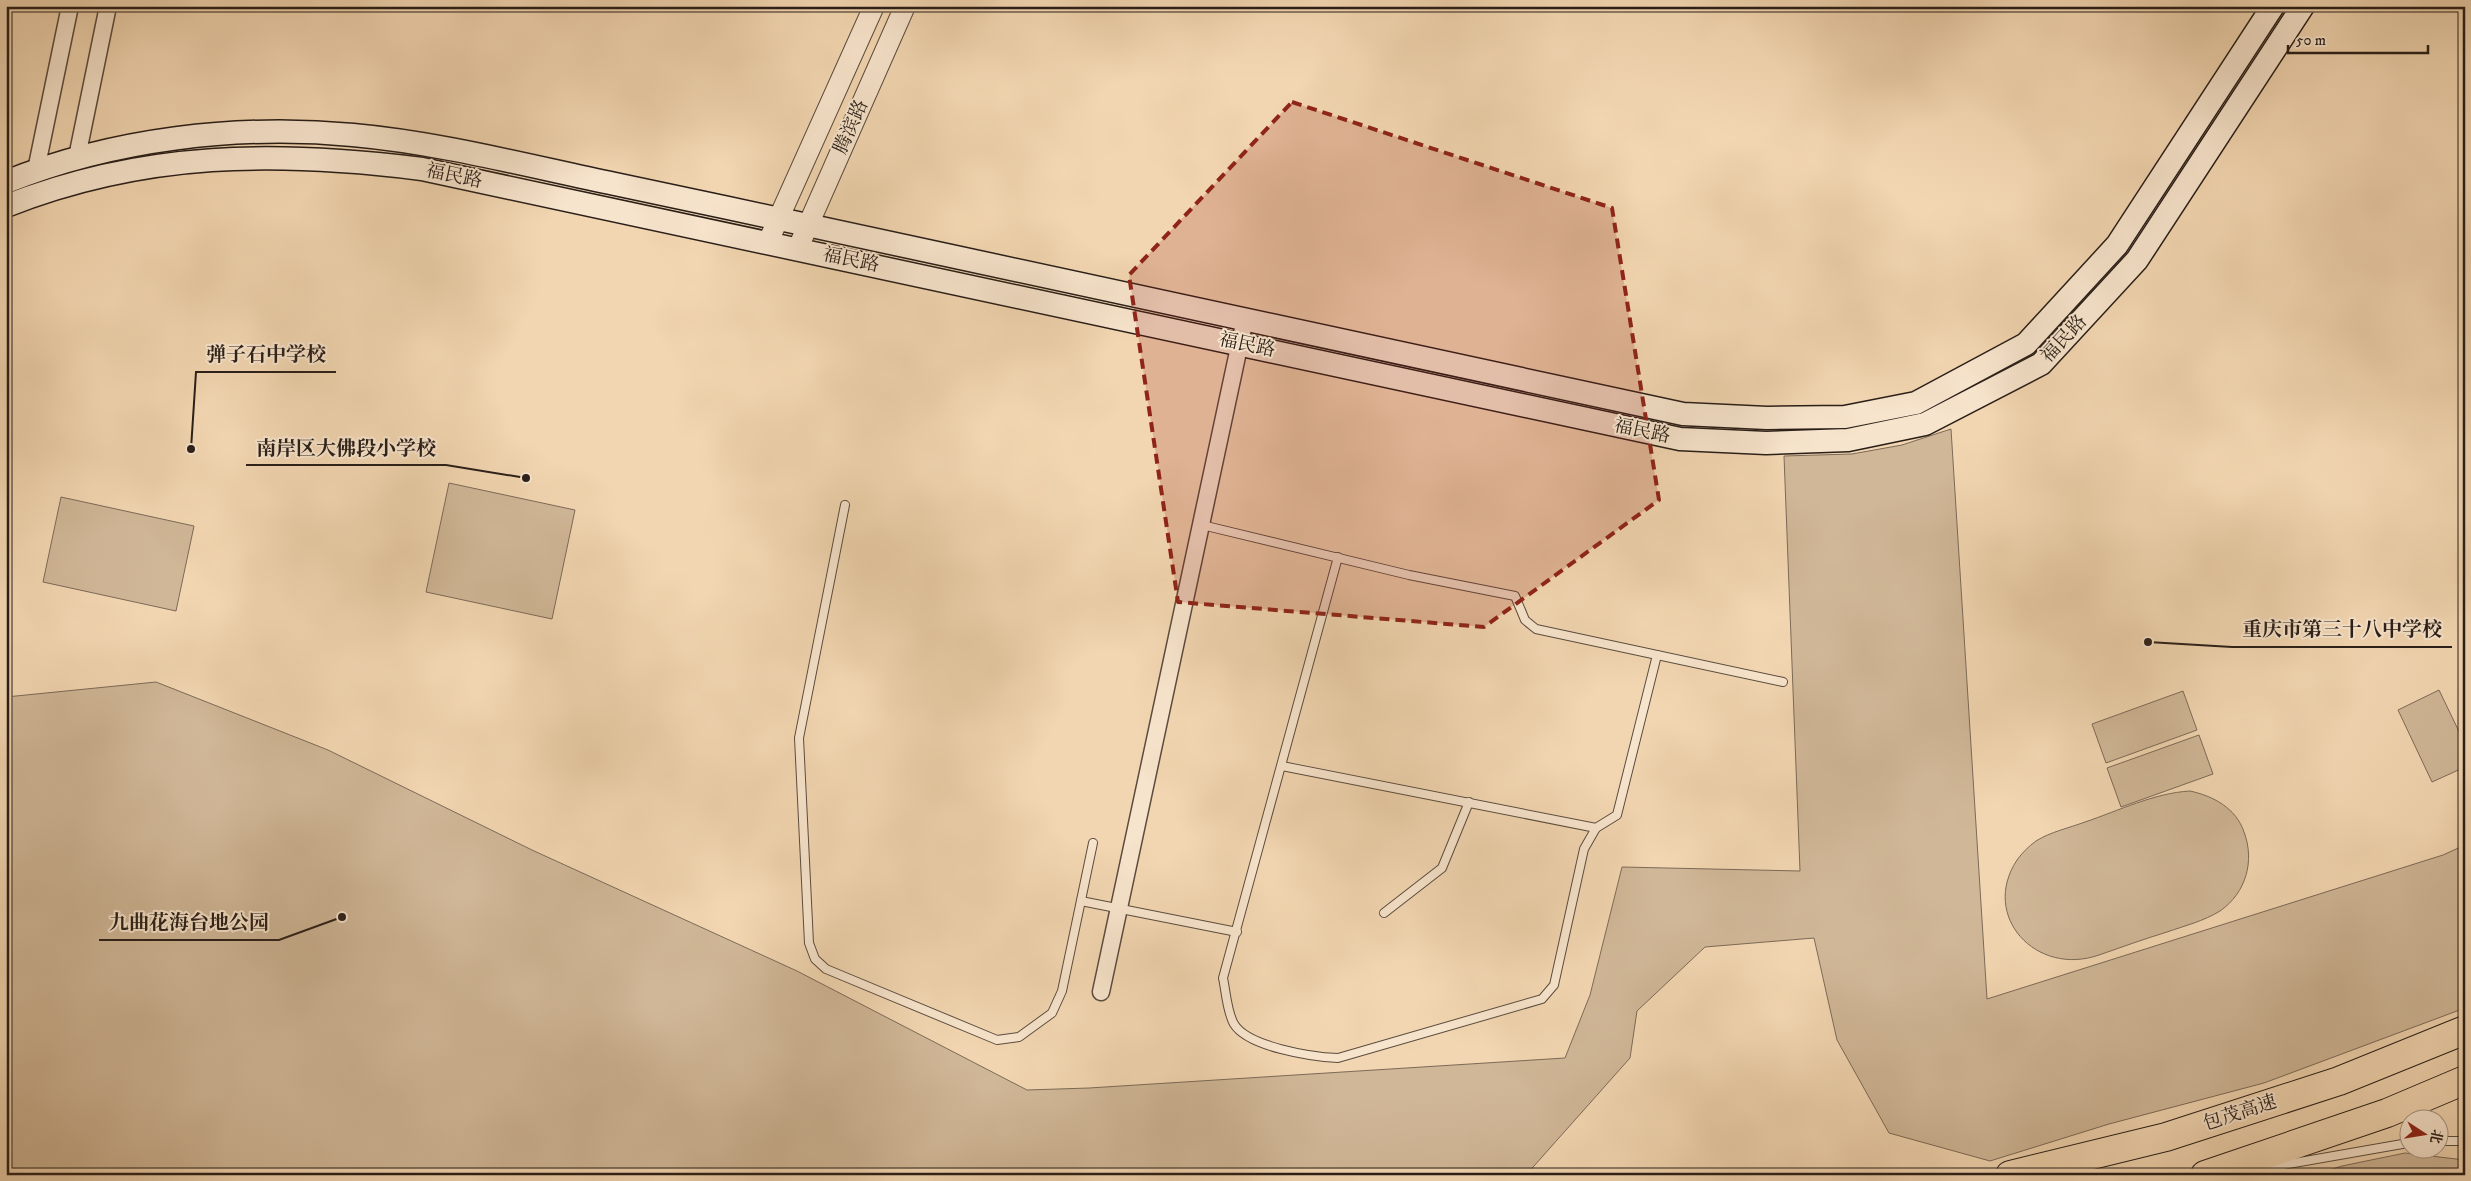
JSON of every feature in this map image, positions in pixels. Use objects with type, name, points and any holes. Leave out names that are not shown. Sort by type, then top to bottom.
[{"type":"highway","name":"包茂高速","points":[[2010,1175],[2166,1137],[2339,1081],[2465,1030]]},
{"type":"highway","points":[[2205,1175],[2387,1114],[2465,1080]]},
{"type":"main road","name":"福民路","points":[[6,182],[76,157],[133,145],[201,136],[271,132],[351,134],[426,145],[780,218],[1683,414],[1767,418],[1845,417],[1916,403],[2026,344],[2117,245],[2273,6]]},
{"type":"main road","name":"福民路","points":[[6,206],[37,194],[139,168],[206,159],[272,157],[348,160],[422,169],[798,248],[1680,439],[1766,443],[1848,440],[1925,424],[2042,364],[2136,260],[2303,6]]},
{"type":"street","points":[[36,170],[70,6]]},
{"type":"street","points":[[76,157],[108,6]]},
{"type":"street","name":"腾滨路","points":[[768,242],[874,6]]},
{"type":"street","name":"腾滨路","points":[[798,248],[905,6]]},
{"type":"street","points":[[1101,992],[1245,319]]},
{"type":"lane","points":[[846,506],[799,738],[809,943],[815,958],[826,968],[997,1040],[1019,1037],[1052,1013],[1062,991],[1093,844]]},
{"type":"lane","points":[[1202,525],[1515,596],[1525,620],[1536,629],[1783,682]]},
{"type":"lane","points":[[1338,557],[1224,978],[1233,1023],[1245,1036],[1313,1057],[1338,1058],[1363,1052],[1542,999],[1554,985],[1584,849],[1596,828],[1617,815],[1657,655]]},
{"type":"lane","points":[[1282,766],[1596,828]]},
{"type":"lane","points":[[1384,913],[1442,868],[1469,802]]},
{"type":"lane","points":[[1081,902],[1237,932]]},
{"type":"lane","points":[[2448,1141],[2465,1142]]},
{"type":"lane","points":[[2248,1171],[2398,1145]]},
{"type":"lane","points":[[2229,1175],[2239,1173]]},
{"type":"highlighted area","points":[[1292,102],[1612,208],[1659,500],[1484,627],[1178,602],[1129,275]]},
{"type":"shaded area","points":[[1951,429],[1987,999],[2443,855],[2465,845],[2465,1008],[2264,1083],[2109,1124],[1990,1161],[1889,1133],[1837,1040],[1814,938],[1705,947],[1637,1011],[1630,1058],[1526,1175],[6,1175],[6,697],[156,682],[328,750],[532,850],[797,971],[1027,1090],[1089,1088],[1565,1058],[1590,995],[1622,867],[1800,871],[1784,456],[1852,454],[1902,445]]},
{"type":"shaded area","points":[[449,483],[575,510],[552,619],[426,592]]},
{"type":"shaded area","points":[[61,497],[194,526],[176,611],[43,582]]},
{"type":"shaded area","points":[[2439,690],[2465,744],[2465,767],[2432,782],[2398,710]]},
{"type":"shaded area","points":[[2183,691],[2197,730],[2106,763],[2092,724]]},
{"type":"shaded area","points":[[2199,735],[2213,774],[2121,807],[2107,768]]},
{"type":"shaded area","points":[[2190,791],[2207,796],[2223,804],[2235,816],[2244,832],[2249,854],[2246,876],[2242,886],[2229,904],[2214,915],[2194,923],[2099,955],[2076,960],[2054,957],[2036,949],[2020,937],[2010,920],[2005,902],[2007,881],[2017,860],[2031,845],[2053,833],[2136,803],[2163,795]]},
{"type":"shaded area","points":[[2398,1154],[2398,1158],[2448,1158],[2465,1160],[2465,1175],[2314,1175],[2342,1166]]},
{"type":"place","name":"弹子石中学校","points":[[191,449]]},
{"type":"place","name":"南岸区大佛段小学校","points":[[526,478]]},
{"type":"place","name":"重庆市第三十八中学校","points":[[2148,642]]},
{"type":"place","name":"九曲花海台地公园","points":[[342,917]]}]
